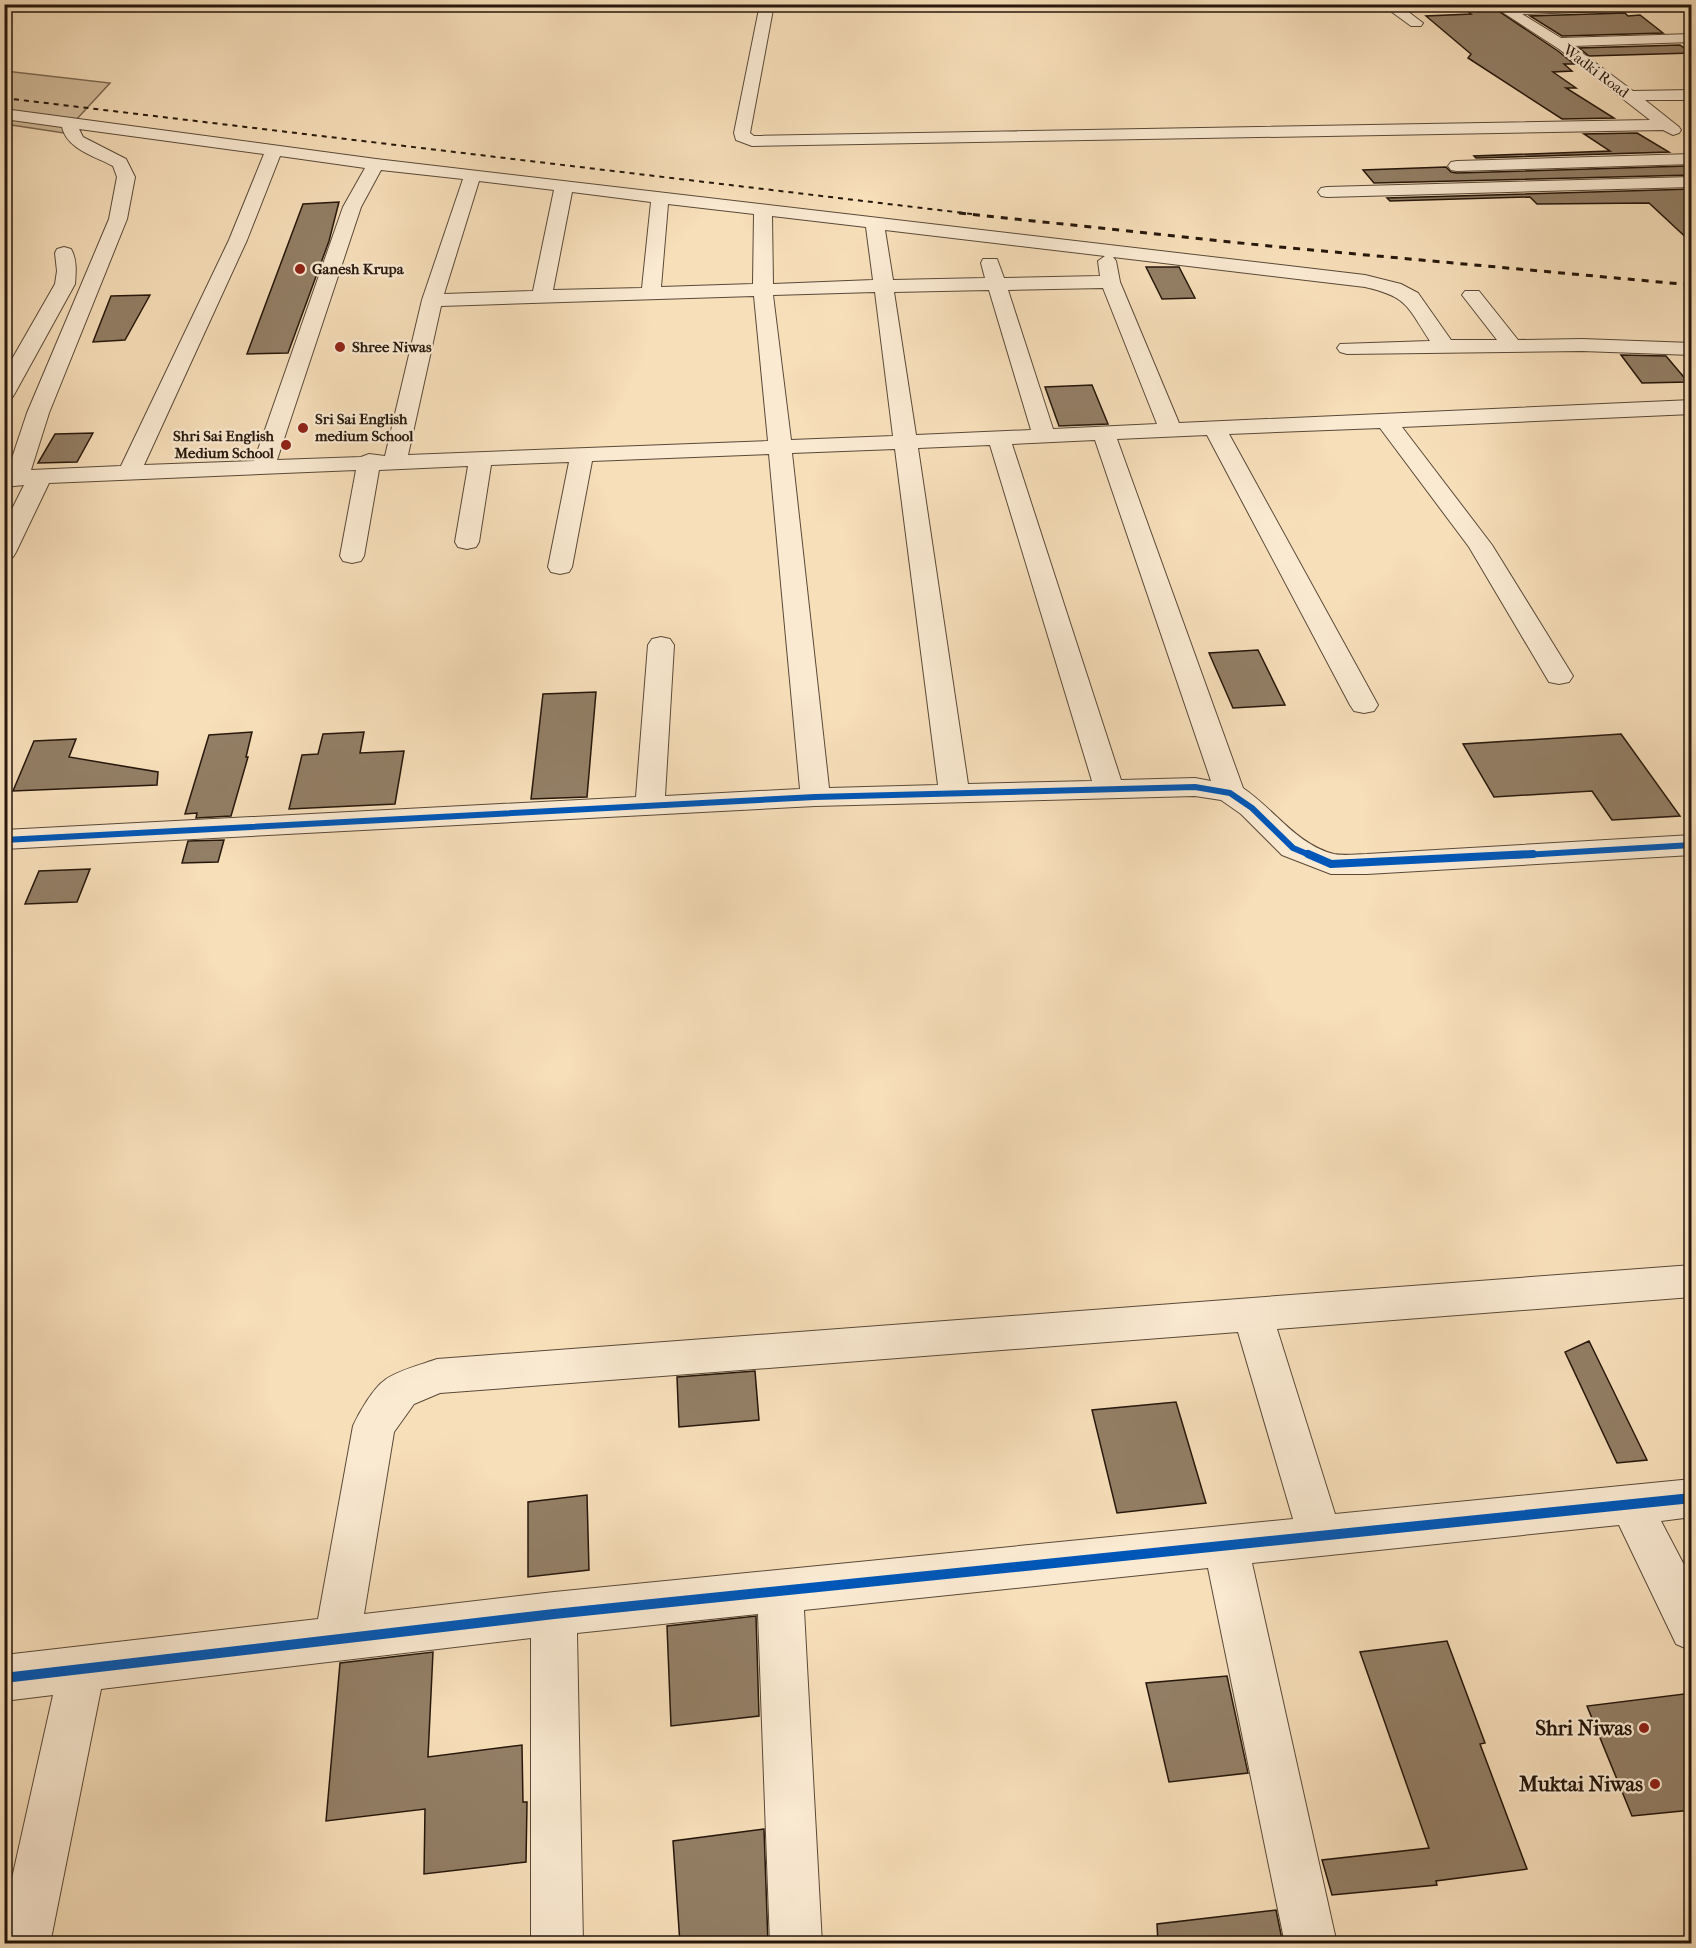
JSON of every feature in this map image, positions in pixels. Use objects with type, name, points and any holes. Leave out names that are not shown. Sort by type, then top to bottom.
[{"type":"street","points":[[767,4],[742,133],[742,137],[753,141],[1666,125]]},
{"type":"street","points":[[1388,4],[1416,23]]},
{"type":"street","points":[[1501,7],[1691,4]]},
{"type":"street","name":"Wadki Road","points":[[1501,7],[1557,42],[1629,96],[1666,125],[1682,145]]},
{"type":"street","points":[[1557,42],[1692,38]]},
{"type":"street","points":[[1629,96],[1692,95]]},
{"type":"street","points":[[4,114],[376,164],[1381,284],[1411,297],[1444,346]]},
{"type":"street","points":[[4,552],[20,478],[38,412],[118,219],[126,177],[120,163],[77,141],[72,135],[69,121]]},
{"type":"street","points":[[1442,166],[1682,145]]},
{"type":"street","points":[[129,473],[238,240],[274,150]]},
{"type":"street","points":[[264,465],[352,207],[376,164]]},
{"type":"street","points":[[394,460],[432,300],[473,174]]},
{"type":"street","points":[[1327,192],[1692,182]]},
{"type":"street","points":[[542,296],[564,186]]},
{"type":"street","points":[[651,293],[660,198]]},
{"type":"street","points":[[763,210],[763,290],[815,797]]},
{"type":"street","points":[[875,223],[954,792]]},
{"type":"street","points":[[982,236],[1044,436]]},
{"type":"street","points":[[1105,250],[1110,282],[1171,430]]},
{"type":"street","points":[[4,393],[65,284],[64,253]]},
{"type":"street","points":[[432,300],[884,286],[1110,282]]},
{"type":"street","points":[[1472,295],[1512,346]]},
{"type":"street","points":[[1347,348],[1444,346],[1692,348]]},
{"type":"street","points":[[20,478],[264,465],[906,442],[1692,407]]},
{"type":"street","points":[[1386,421],[1480,545],[1559,676]]},
{"type":"street","points":[[1214,428],[1364,705]]},
{"type":"street","points":[[1104,433],[1230,793]]},
{"type":"street","points":[[999,438],[1109,788]]},
{"type":"street","points":[[560,567],[582,453]]},
{"type":"street","points":[[467,542],[481,457]]},
{"type":"street","points":[[352,556],[369,461]]},
{"type":"street","points":[[650,806],[662,645]]},
{"type":"street","points":[[4,840],[815,797],[1196,787],[1230,793],[1252,808],[1293,848],[1331,864],[1367,864],[1692,845]]},
{"type":"street","points":[[337,1640],[374,1426],[399,1392],[437,1376],[1692,1281]]},
{"type":"street","points":[[1252,1314],[1320,1536]]},
{"type":"street","points":[[4,1678],[554,1614],[1692,1498]]},
{"type":"street","points":[[1631,1505],[1692,1629]]},
{"type":"street","points":[[1226,1546],[1311,1944]]},
{"type":"street","points":[[780,1591],[796,1944]]},
{"type":"street","points":[[554,1614],[557,1944]]},
{"type":"street","points":[[24,1944],[81,1669]]},
{"type":"shaded area","points":[[5,71],[110,83],[64,133],[5,124]]},
{"type":"building","points":[[1458,4],[1488,4],[1558,51],[1574,64],[1564,64],[1572,71],[1553,72],[1576,88],[1566,88],[1614,118],[1562,119],[1468,58],[1471,54],[1426,16],[1471,14]]},
{"type":"building","points":[[1625,13],[1628,16],[1640,15],[1663,33],[1562,36],[1530,16]]},
{"type":"building","points":[[1680,45],[1691,53],[1589,56],[1579,48]]},
{"type":"building","points":[[1637,133],[1669,152],[1476,158],[1474,156],[1610,151],[1584,134]]},
{"type":"building","points":[[1688,166],[1692,169],[1692,175],[1374,183],[1363,170],[1446,167],[1451,172],[1457,173]]},
{"type":"building","points":[[1692,189],[1692,243],[1649,203],[1537,204],[1530,197],[1390,201],[1387,198]]},
{"type":"building","points":[[339,202],[329,241],[288,353],[247,354],[303,204]]},
{"type":"building","points":[[1146,267],[1179,267],[1195,298],[1162,299]]},
{"type":"building","points":[[150,295],[125,340],[93,342],[111,296]]},
{"type":"building","points":[[1621,355],[1666,356],[1688,382],[1642,383]]},
{"type":"building","points":[[1092,385],[1108,424],[1059,426],[1045,387]]},
{"type":"building","points":[[93,433],[77,462],[38,463],[55,434]]},
{"type":"building","points":[[1258,650],[1285,705],[1233,708],[1209,653]]},
{"type":"building","points":[[596,692],[587,797],[531,799],[543,694]]},
{"type":"building","points":[[252,732],[246,757],[248,757],[231,816],[196,818],[197,813],[185,814],[209,735]]},
{"type":"building","points":[[364,732],[360,753],[404,751],[395,804],[289,809],[302,755],[318,754],[323,734]]},
{"type":"building","points":[[1621,734],[1680,816],[1612,820],[1592,791],[1494,797],[1463,744]]},
{"type":"building","points":[[76,739],[69,757],[158,772],[157,785],[13,791],[34,741]]},
{"type":"building","points":[[224,840],[218,862],[182,863],[188,841]]},
{"type":"building","points":[[90,869],[77,902],[25,904],[39,871]]},
{"type":"building","points":[[1589,1341],[1647,1460],[1617,1463],[1565,1352]]},
{"type":"building","points":[[755,1371],[759,1420],[679,1427],[677,1377]]},
{"type":"building","points":[[1176,1402],[1206,1503],[1117,1513],[1092,1410]]},
{"type":"building","points":[[587,1495],[589,1570],[528,1577],[528,1502]]},
{"type":"building","points":[[756,1616],[759,1716],[671,1726],[667,1626]]},
{"type":"building","points":[[1447,1641],[1485,1743],[1480,1744],[1527,1869],[1436,1881],[1437,1885],[1332,1895],[1322,1860],[1429,1848],[1360,1652]]},
{"type":"building","points":[[433,1652],[428,1757],[522,1745],[523,1802],[527,1802],[526,1862],[424,1874],[425,1809],[326,1821],[340,1663]]},
{"type":"building","points":[[1227,1676],[1248,1773],[1169,1782],[1146,1683]]},
{"type":"building","points":[[1692,1693],[1692,1810],[1632,1816],[1587,1706]]},
{"type":"building","points":[[764,1829],[768,1944],[680,1944],[673,1841]]},
{"type":"building","points":[[1276,1910],[1283,1944],[1158,1944],[1157,1924]]},
{"type":"railway","points":[[4,98],[972,214]]},
{"type":"railway","points":[[959,213],[1269,246],[1692,285]]},
{"type":"cycle path","points":[[4,840],[815,797],[1195,787],[1230,793],[1252,808],[1293,848],[1331,864],[1367,864],[1692,845]]},
{"type":"cycle path","points":[[4,1678],[554,1614],[1692,1498]]},
{"type":"place","name":"Ganesh Krupa","points":[[300,269]]},
{"type":"place","name":"Shree Niwas","points":[[340,347]]},
{"type":"place","name":"Sri Sai English medium School","points":[[303,428]]},
{"type":"place","name":"Shri Sai English Medium School","points":[[286,445]]},
{"type":"place","name":"Shri Niwas","points":[[1644,1728]]},
{"type":"place","name":"Muktai Niwas","points":[[1655,1784]]}]
